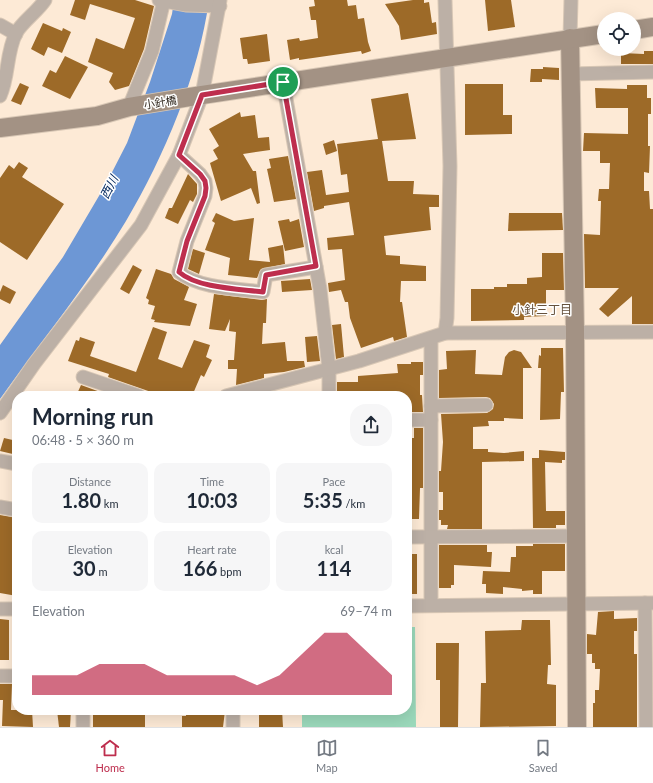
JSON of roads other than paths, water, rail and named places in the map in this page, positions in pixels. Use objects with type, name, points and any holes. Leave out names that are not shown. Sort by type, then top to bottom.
[{"type":"street","points":[[0,96],[3,77],[16,34],[45,0]]},
{"type":"street","points":[[16,391],[34,364],[141,225],[179,155],[218,4],[186,5],[162,0],[152,51],[131,107]]},
{"type":"street","points":[[445,0],[450,166],[447,318],[445,333]]},
{"type":"street","points":[[571,0],[570,74],[575,331],[578,727]]},
{"type":"street","points":[[0,25],[16,34]]},
{"type":"street","points":[[641,29],[653,27]]},
{"type":"street","name":"小針橋","points":[[0,128],[97,116],[131,107],[195,96],[597,35]]},
{"type":"street","points":[[570,74],[653,72]]},
{"type":"street","points":[[283,82],[316,266],[329,369],[329,391]]},
{"type":"street","points":[[179,155],[200,174],[205,181],[206,188],[205,196],[187,241],[179,272],[184,276],[209,285],[263,292],[266,275],[316,266]]},
{"type":"street","points":[[245,391],[329,369],[445,333],[575,331],[653,332]]},
{"type":"street","points":[[431,338],[431,605]]},
{"type":"street","points":[[83,377],[124,391]]},
{"type":"street","points":[[0,414],[12,396]]},
{"type":"street","points":[[431,406],[486,405]]},
{"type":"street","points":[[412,420],[431,420]]},
{"type":"street","points":[[0,461],[12,463]]},
{"type":"street","points":[[0,507],[12,509]]},
{"type":"street","points":[[412,537],[577,536]]},
{"type":"street","points":[[412,606],[649,603],[646,727]]},
{"type":"street","points":[[0,608],[12,609]]},
{"type":"street","points":[[0,676],[12,676]]},
{"type":"street","points":[[83,715],[83,727]]},
{"type":"street","points":[[233,715],[233,727]]},
{"type":"water","name":"西川","points":[[174,0],[209,0],[197,57],[188,86],[178,114],[154,170],[126,221],[97,267],[0,399],[0,345],[63,257],[106,184],[127,143],[150,82],[172,14]]},
{"type":"district","name":"小針三丁目","points":[[542,309]]}]
